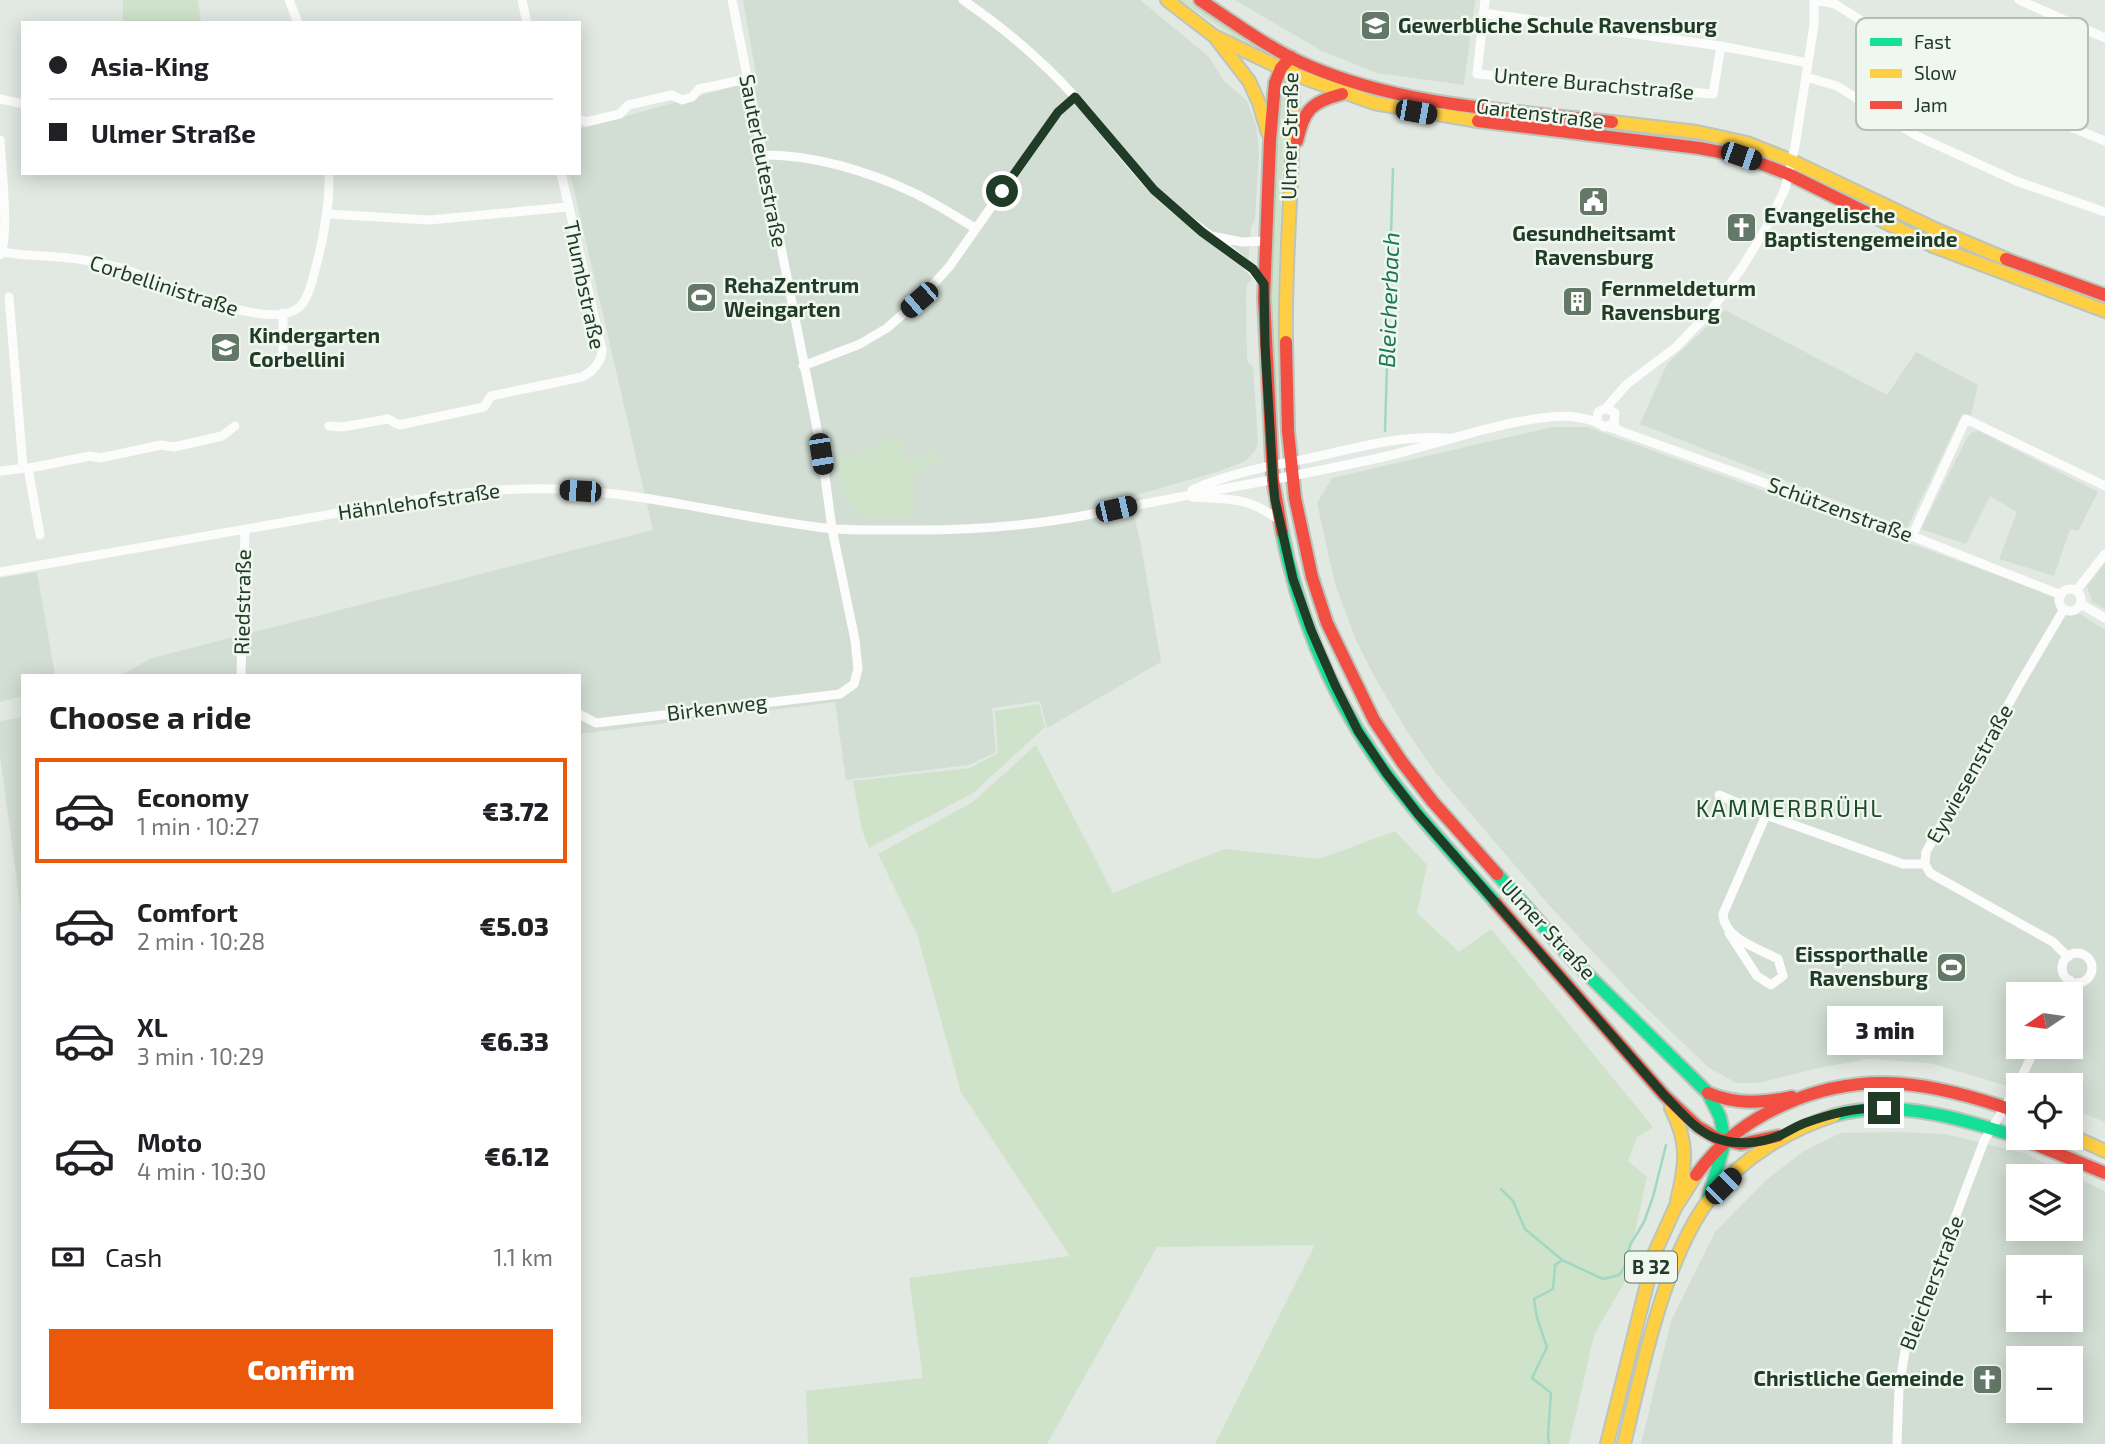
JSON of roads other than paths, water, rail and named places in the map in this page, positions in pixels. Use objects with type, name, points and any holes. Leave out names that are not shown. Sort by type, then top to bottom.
[{"type":"main road","points":[[1167,0],[1214,36],[1249,81],[1270,140]]},
{"type":"main road","name":"Gartenstraße","points":[[1200,0],[1254,36],[1309,66],[1394,94],[1697,132],[1747,143],[1937,230],[2021,265],[2105,295]]},
{"type":"main road","name":"Gartenstraße","points":[[1214,36],[1230,41],[1338,95],[1451,118],[1699,148],[1741,156],[1788,174],[1933,246],[2105,311]]},
{"type":"main road","name":"Ulmer Straße","points":[[1291,57],[1287,71],[1290,172],[1284,286],[1290,462],[1312,578],[1327,623],[1374,720],[1402,762],[1465,840],[1573,959],[1708,1093],[1720,1116],[1725,1141]]},
{"type":"main road","name":"Ulmer Straße","points":[[1287,71],[1275,83],[1265,241],[1265,344],[1273,480],[1293,579],[1311,630],[1358,731],[1387,774],[1478,884],[1664,1095],[1696,1126],[1711,1136],[1742,1144],[1779,1136],[1805,1123],[1869,1108],[1899,1108],[1962,1117],[2006,1132]]},
{"type":"main road","points":[[1290,172],[1302,116],[1318,102],[1338,95]]},
{"type":"main road","name":"B 32","points":[[1607,1444],[1656,1251],[1676,1208],[1695,1177],[1725,1141],[1802,1096],[1864,1082],[1896,1082],[2006,1109]]},
{"type":"main road","points":[[1708,1093],[1727,1102],[1749,1105],[1802,1096]]},
{"type":"main road","points":[[1664,1095],[1682,1128],[1686,1148],[1685,1167],[1676,1208]]},
{"type":"main road","name":"B 32","points":[[1624,1444],[1669,1282],[1687,1240],[1708,1201],[1752,1157],[1779,1136]]},
{"type":"main road","points":[[1708,1201],[1725,1141]]},
{"type":"main road","points":[[2083,1141],[2105,1150]]},
{"type":"main road","name":"Ulmer Straße","points":[[2050,1150],[2105,1173]]},
{"type":"street","points":[[289,0],[297,21]]},
{"type":"street","points":[[522,0],[527,21]]},
{"type":"street","name":"Sauterleutestraße","points":[[732,0],[855,640],[858,669],[854,684]]},
{"type":"street","points":[[963,0],[1007,32],[1044,65],[1075,97],[1154,190],[1253,269],[1264,284]]},
{"type":"street","points":[[1485,0],[1483,13],[1721,46],[1808,63]]},
{"type":"street","points":[[1180,496],[1292,477],[1429,447],[1449,438],[1545,417],[1594,419],[1627,384],[1676,346],[1709,313],[1743,266],[1769,223],[1785,189],[1791,161],[1814,25],[1815,0],[1835,4],[1857,18]]},
{"type":"street","points":[[2019,0],[2060,18]]},
{"type":"street","name":"Untere Burachstraße","points":[[1483,13],[1477,74],[1713,94],[1721,46]]},
{"type":"street","points":[[2088,30],[2105,38]]},
{"type":"street","points":[[1806,77],[1838,86],[1856,97]]},
{"type":"street","points":[[581,120],[586,122],[620,114],[628,105],[673,95],[682,100],[692,97],[699,89],[747,79]]},
{"type":"street","points":[[803,366],[860,344],[887,328],[919,300],[949,267],[1058,112],[1075,97]]},
{"type":"street","points":[[0,99],[21,104]]},
{"type":"street","points":[[1908,130],[2016,181],[2105,212]]},
{"type":"street","points":[[2078,130],[2105,141]]},
{"type":"street","points":[[0,140],[4,226],[1,253]]},
{"type":"street","points":[[762,155],[819,161],[891,183],[915,193],[975,228]]},
{"type":"street","points":[[283,355],[283,313],[296,310],[303,304],[321,249],[327,214],[329,175]]},
{"type":"street","name":"Thumbstraße","points":[[329,426],[342,427],[388,419],[400,425],[484,407],[491,397],[591,373],[602,355],[602,350],[561,175]]},
{"type":"street","points":[[327,214],[429,220],[568,207]]},
{"type":"street","points":[[1209,236],[1242,242],[1265,241]]},
{"type":"street","name":"Corbellinistraße","points":[[1,253],[92,261],[142,275],[239,311],[253,314],[283,313]]},
{"type":"street","points":[[9,297],[25,467],[40,535]]},
{"type":"street","points":[[1609,406],[1616,418],[1614,427]]},
{"type":"street","name":"Schützenstraße","points":[[1594,419],[1600,425],[1614,427],[1912,536],[2061,594]]},
{"type":"street","points":[[1912,536],[1966,419],[2105,486]]},
{"type":"street","points":[[0,471],[90,456],[100,458],[161,445],[174,447],[222,436],[235,426]]},
{"type":"street","points":[[1180,496],[1208,483],[1374,443],[1424,436],[1449,438]]},
{"type":"street","name":"Hähnlehofstraße","points":[[0,572],[427,497],[490,490],[534,489],[639,497],[832,529],[956,531],[1007,527],[1180,496]]},
{"type":"street","points":[[1180,496],[1248,502],[1280,521]]},
{"type":"street","name":"Riedstraße","points":[[242,674],[245,529]]},
{"type":"street","points":[[2076,591],[2105,554]]},
{"type":"street","points":[[2068,590],[2076,591],[2081,597],[2081,604],[2073,611],[2064,609],[2060,602],[2061,594],[2068,590]]},
{"type":"street","points":[[2081,604],[2105,618]]},
{"type":"street","name":"Eywiesenstraße","points":[[2064,609],[1926,852],[1924,864],[1930,873],[2053,942],[2068,957],[2081,954],[2088,958],[2092,966],[2091,974],[2084,981],[2070,981]]},
{"type":"street","name":"Birkenweg","points":[[581,715],[596,723],[840,694],[854,684]]},
{"type":"street","points":[[1719,794],[1766,815],[1903,864],[1924,864]]},
{"type":"street","points":[[1729,933],[1778,959],[1783,976],[1771,985],[1757,976],[1729,933],[1723,923],[1723,914],[1766,815]]},
{"type":"street","points":[[2068,957],[2063,969],[2070,981]]},
{"type":"street","name":"Bleicherstraße","points":[[1897,1444],[1899,1388],[1905,1351],[1991,1127],[2006,1114]]},
{"type":"waterway","name":"Bleicherbach","points":[[1385,431],[1393,169]]},
{"type":"waterway","points":[[1549,1444],[1551,1393],[1532,1378],[1547,1347],[1534,1299],[1553,1289],[1555,1265],[1562,1260],[1603,1279],[1619,1275],[1624,1268],[1630,1245],[1644,1222],[1666,1145]]},
{"type":"waterway","points":[[1501,1189],[1513,1201],[1525,1229],[1561,1259]]},
{"type":"place","name":"Gewerbliche Schule Ravensburg","points":[[1375,26]]},
{"type":"place","name":"Gesundheitsamt Ravensburg","points":[[1594,202]]},
{"type":"place","name":"Evangelische Baptistengemeinde","points":[[1741,228]]},
{"type":"place","name":"RehaZentrum Weingarten","points":[[701,298]]},
{"type":"place","name":"Fernmeldeturm Ravensburg","points":[[1578,301]]},
{"type":"place","name":"Kindergarten Corbellini","points":[[226,348]]},
{"type":"place","name":"Eissporthalle Ravensburg","points":[[1951,967]]},
{"type":"place","name":"Christliche Gemeinde","points":[[1987,1379]]},
{"type":"district","name":"KAMMERBRÜHL","points":[[1790,809]]}]
